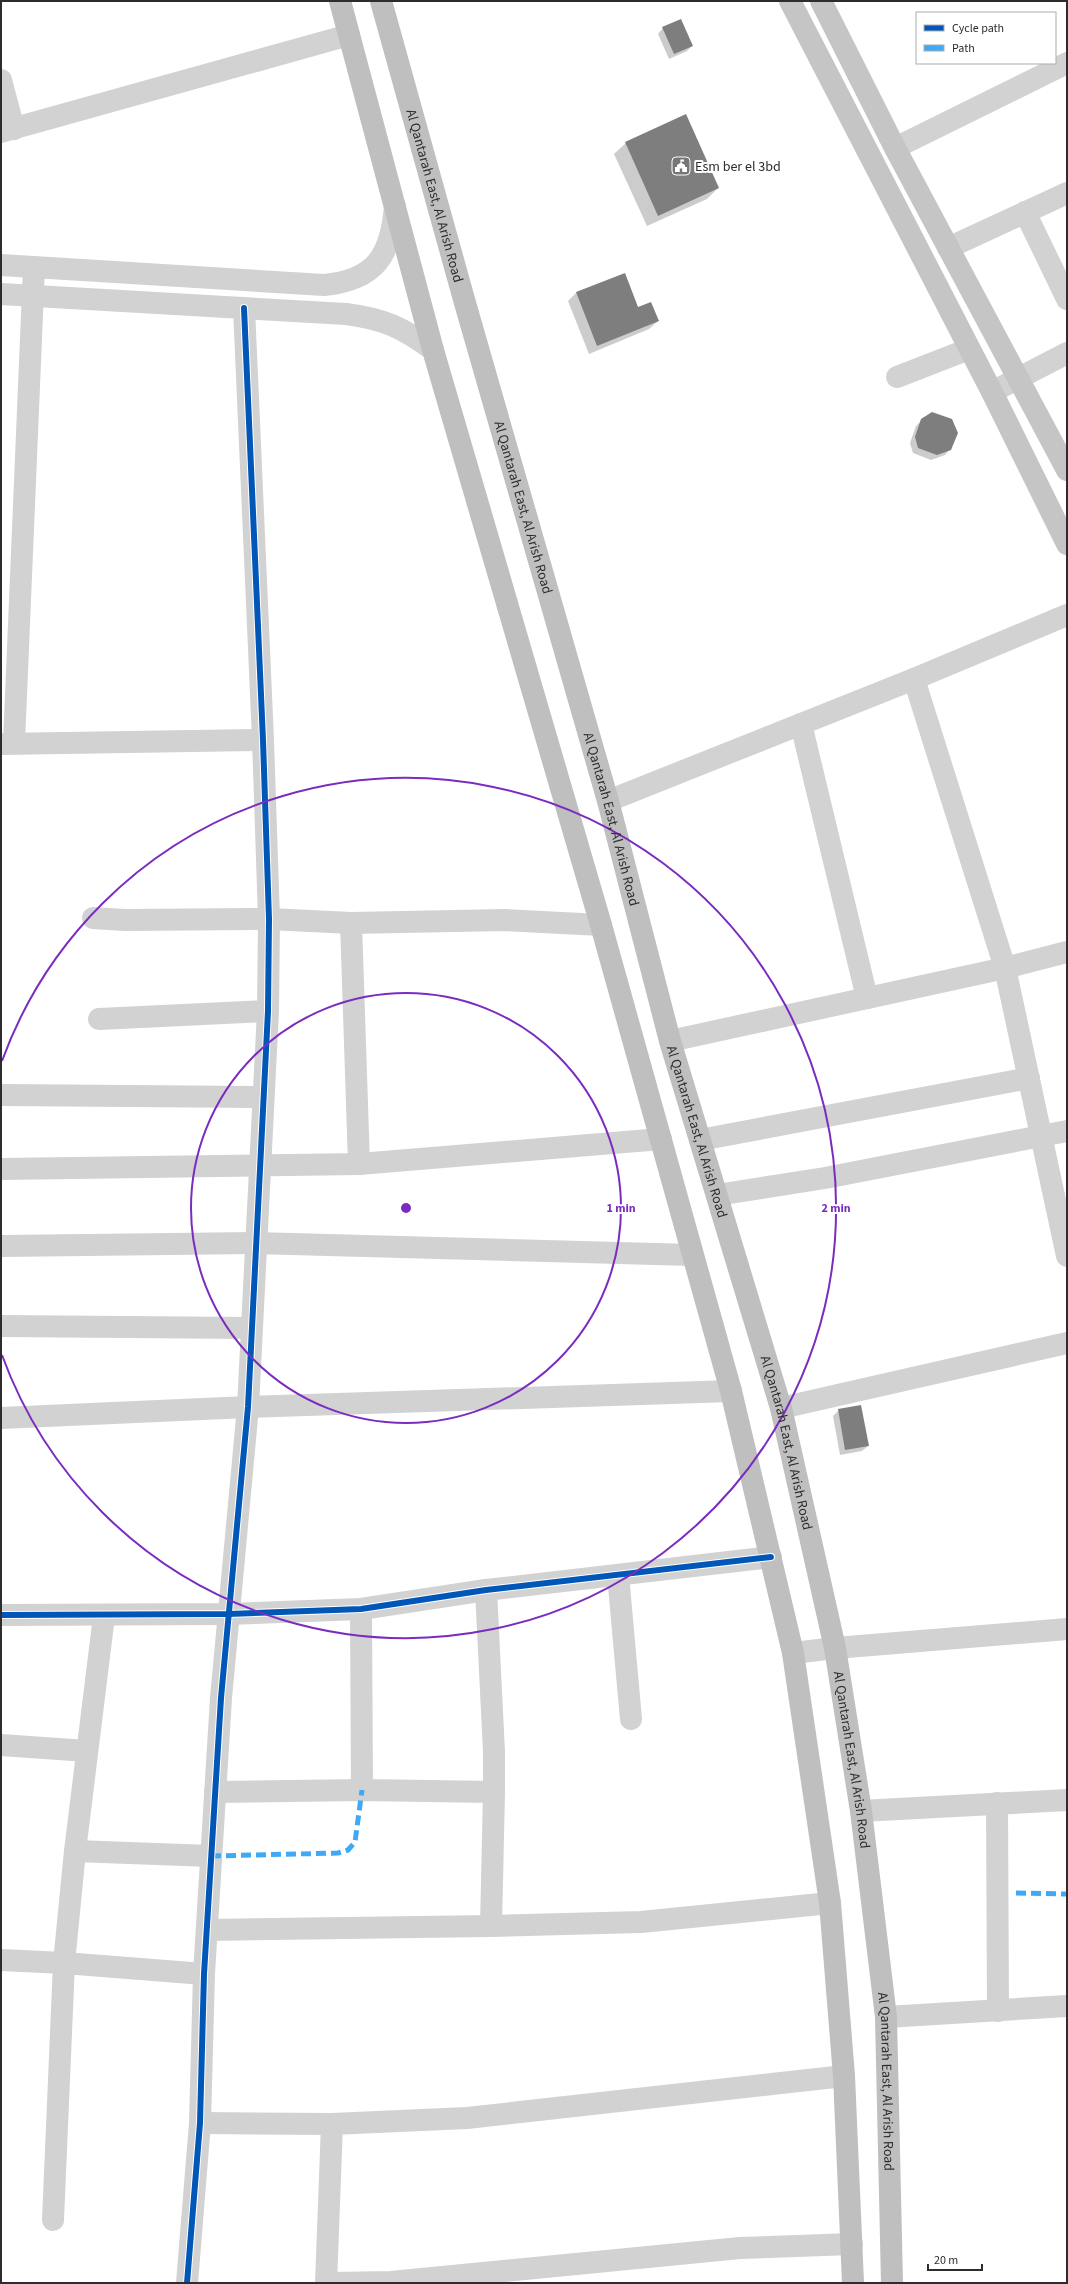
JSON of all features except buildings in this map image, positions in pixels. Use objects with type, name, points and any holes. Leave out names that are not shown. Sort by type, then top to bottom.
[{"type":"highway","points":[[340,1],[433,350],[601,925],[731,1391],[793,1653],[830,1903],[844,2076],[853,2283]]},
{"type":"highway","name":"Al Qantarah East, Al Arish Road","points":[[380,1],[608,801],[670,1041],[781,1408],[835,1648],[861,1811],[886,2017],[892,2283]]},
{"type":"main road","points":[[790,1],[992,392],[1067,544]]},
{"type":"main road","points":[[821,1],[895,148],[1067,470]]},
{"type":"street","points":[[1,80],[8,131],[349,35]]},
{"type":"street","points":[[895,148],[1067,63]]},
{"type":"street","points":[[948,248],[1067,193]]},
{"type":"street","points":[[1,265],[324,285],[345,283],[366,274],[386,249],[393,230],[395,205]]},
{"type":"street","points":[[1025,212],[1067,299]]},
{"type":"street","points":[[34,267],[34,296],[8,743],[263,740]]},
{"type":"street","points":[[1,294],[374,317],[395,325],[433,350]]},
{"type":"street","points":[[187,2283],[200,2123],[204,1974],[208,1930],[215,1792],[228,1614],[248,1407],[255,1244],[268,1011],[268,919],[263,740],[244,308]]},
{"type":"street","points":[[897,377],[969,348]]},
{"type":"street","points":[[992,392],[1018,376],[1067,353]]},
{"type":"street","points":[[608,801],[914,679],[1067,615]]},
{"type":"street","points":[[914,679],[1006,968],[1041,1136],[1066,1244]]},
{"type":"street","points":[[801,724],[867,998]]},
{"type":"street","points":[[93,918],[125,920],[268,919],[351,923],[505,920],[601,925]]},
{"type":"street","points":[[351,923],[359,1164]]},
{"type":"street","points":[[670,1041],[1006,968],[1067,952]]},
{"type":"street","points":[[99,1020],[268,1011]]},
{"type":"street","points":[[700,1140],[1029,1078]]},
{"type":"street","points":[[1,1095],[263,1097]]},
{"type":"street","points":[[717,1195],[825,1178],[1067,1131]]},
{"type":"street","points":[[1,1169],[359,1164],[661,1139]]},
{"type":"street","points":[[1,1246],[255,1244],[692,1255]]},
{"type":"street","points":[[1,1326],[251,1328]]},
{"type":"street","points":[[781,1408],[1067,1342]]},
{"type":"street","points":[[1,1418],[248,1407],[731,1391]]},
{"type":"street","points":[[1,1615],[104,1616],[228,1614],[360,1609],[486,1590],[771,1557]]},
{"type":"street","points":[[618,1575],[631,1719]]},
{"type":"street","points":[[486,1590],[494,1752],[491,1926]]},
{"type":"street","points":[[360,1609],[362,1790]]},
{"type":"street","points":[[53,2220],[64,1963],[75,1851],[104,1616]]},
{"type":"street","points":[[793,1653],[835,1648],[1067,1629]]},
{"type":"street","points":[[1,1745],[87,1751]]},
{"type":"street","points":[[215,1792],[362,1790],[494,1792]]},
{"type":"street","points":[[861,1811],[1067,1800]]},
{"type":"street","points":[[997,1804],[998,2011]]},
{"type":"street","points":[[75,1851],[211,1856]]},
{"type":"street","points":[[208,1930],[491,1926],[641,1922],[830,1903]]},
{"type":"street","points":[[1,1960],[64,1963],[204,1974]]},
{"type":"street","points":[[886,2017],[1067,2006]]},
{"type":"street","points":[[200,2123],[332,2124],[467,2118],[844,2076]]},
{"type":"street","points":[[326,2283],[332,2124]]},
{"type":"street","points":[[332,2283],[528,2276],[740,2248],[852,2244]]},
{"type":"marked path","points":[[211,1856],[338,1853],[348,1850],[355,1842],[362,1790]]},
{"type":"marked path","points":[[1016,1893],[1067,1894]]},
{"type":"cycle path","points":[[187,2283],[200,2123],[204,1974],[221,1698],[248,1407],[268,1011],[269,919],[263,740],[244,308]]},
{"type":"cycle path","points":[[1,1615],[228,1614],[361,1609],[486,1590],[771,1557]]},
{"type":"place","name":"Esm ber el 3bd","points":[[681,166]]}]
